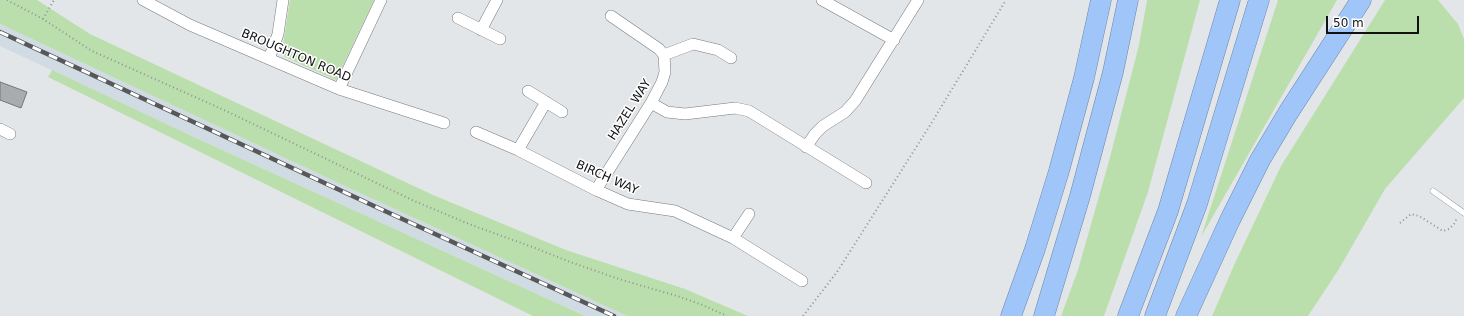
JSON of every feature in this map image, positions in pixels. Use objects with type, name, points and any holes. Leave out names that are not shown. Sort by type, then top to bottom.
[{"type":"highway","points":[[1011,316],[1035,249],[1059,171],[1084,78],[1101,0]]},
{"type":"highway","points":[[1044,316],[1080,196],[1113,72],[1128,0]]},
{"type":"highway","points":[[1128,316],[1168,211],[1230,0]]},
{"type":"highway","points":[[1155,316],[1197,204],[1259,0]]},
{"type":"highway","points":[[1186,316],[1230,220],[1260,160],[1288,113],[1361,0]]},
{"type":"street","name":"BROUGHTON ROAD","points":[[143,0],[190,25],[339,89],[444,123]]},
{"type":"street","points":[[269,59],[278,34],[283,0]]},
{"type":"street","points":[[339,89],[381,0]]},
{"type":"street","points":[[481,30],[497,0]]},
{"type":"street","points":[[822,0],[894,40]]},
{"type":"street","points":[[806,147],[823,126],[845,112],[855,101],[918,0]]},
{"type":"street","points":[[611,16],[659,49],[664,55],[693,44],[718,50],[731,58]]},
{"type":"street","points":[[458,18],[500,39]]},
{"type":"street","name":"HAZEL WAY","points":[[596,190],[651,103],[662,82],[664,72],[664,55]]},
{"type":"street","points":[[528,91],[562,112]]},
{"type":"street","points":[[518,150],[546,102]]},
{"type":"street","points":[[651,103],[667,112],[685,114],[735,108],[749,111],[866,183]]},
{"type":"street","name":"BIRCH WAY","points":[[476,132],[518,150],[596,190],[628,204],[675,211],[733,238],[802,281]]},
{"type":"street","points":[[733,238],[749,214]]},
{"type":"lane","points":[[1433,191],[1462,212]]},
{"type":"path","points":[[7,0],[43,19],[92,52],[224,110],[412,200],[469,224],[570,262],[619,279],[677,296],[727,316]]},
{"type":"path","points":[[43,19],[54,0]]},
{"type":"path","points":[[803,316],[837,272],[933,120],[1006,0]]},
{"type":"path","points":[[1400,223],[1412,214],[1419,216],[1443,231],[1449,229],[1454,224],[1462,212]]},
{"type":"shaded area","points":[[0,24],[349,188],[627,316],[585,316],[196,138],[0,46]]},
{"type":"green space","points":[[0,0],[37,0],[90,34],[433,195],[566,250],[685,289],[748,316],[627,316],[349,188],[0,24]]},
{"type":"green space","points":[[290,0],[374,0],[336,80],[285,57],[282,51]]},
{"type":"green space","points":[[1147,0],[1200,0],[1148,192],[1104,316],[1061,316],[1078,270],[1109,161],[1139,45]]},
{"type":"green space","points":[[1278,0],[1337,0],[1201,237]]},
{"type":"green space","points":[[1385,0],[1438,0],[1458,24],[1464,39],[1464,98],[1385,189],[1339,269],[1308,316],[1212,316],[1235,263],[1281,166]]},
{"type":"green space","points":[[52,70],[196,138],[585,316],[533,316],[48,77]]},
{"type":"building","points":[[0,82],[27,92],[21,108],[0,100]]},
{"type":"railway","points":[[0,32],[614,316]]}]
